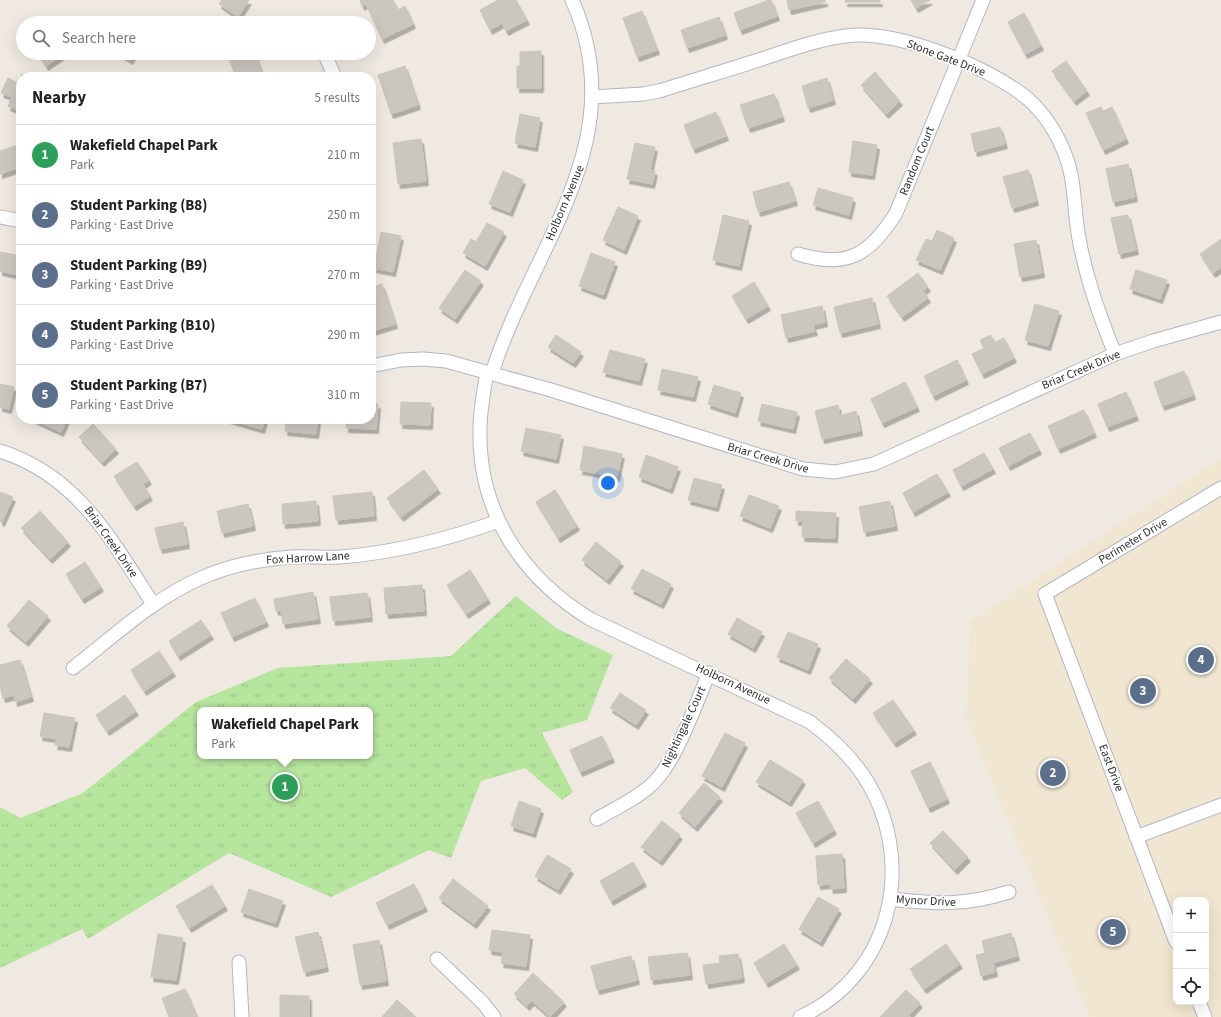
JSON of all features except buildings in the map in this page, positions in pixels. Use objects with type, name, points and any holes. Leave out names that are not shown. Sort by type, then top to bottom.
[{"type":"street","name":"Holborn Avenue","points":[[572,0],[585,38],[590,67],[592,97],[590,128],[584,157],[574,187],[501,345],[490,373],[482,402],[480,430],[481,459],[486,486],[499,521],[516,551],[532,572],[549,590],[590,619],[709,673],[810,722],[830,737],[848,755],[863,776],[875,797],[884,822],[890,848],[892,874],[890,899],[886,919],[879,940],[867,961],[851,981],[833,998],[800,1017]]},
{"type":"street","name":"Random Court","points":[[798,254],[816,260],[831,261],[846,259],[859,253],[873,243],[886,229],[896,213],[982,0]]},
{"type":"street","name":"Stone Gate Drive","points":[[592,97],[643,94],[659,91],[820,40],[847,36],[875,36],[899,40],[958,60],[985,72],[1011,86],[1029,100],[1042,114],[1058,138],[1067,159],[1072,180],[1078,233],[1086,272],[1097,308],[1115,354]]},
{"type":"street","points":[[327,60],[333,72]]},
{"type":"street","points":[[0,217],[16,220]]},
{"type":"street","name":"Briar Creek Drive","points":[[376,365],[401,360],[423,359],[446,361],[551,390],[803,469],[835,472],[874,464],[1115,354],[1153,341],[1221,322]]},
{"type":"street","name":"Briar Creek Drive","points":[[0,451],[36,466],[60,481],[80,500],[106,532],[153,604]]},
{"type":"street","name":"Perimeter Drive","points":[[1045,594],[1221,488]]},
{"type":"street","name":"Fox Harrow Lane","points":[[73,668],[153,604],[175,590],[202,577],[232,567],[261,560],[292,557],[340,557],[382,552],[431,542],[499,521]]},
{"type":"street","name":"East Drive","points":[[1045,594],[1173,934]]},
{"type":"street","name":"Nightingale Court","points":[[597,819],[649,788],[660,777],[670,762],[709,673]]},
{"type":"street","points":[[1136,837],[1221,806]]},
{"type":"street","name":"Mynor Drive","points":[[890,899],[937,904],[962,903],[987,899],[1009,892]]},
{"type":"street","points":[[437,958],[483,1003],[494,1017]]},
{"type":"street","points":[[240,962],[242,1017]]},
{"type":"street","points":[[1200,1005],[1205,1017]]},
{"type":"shaded area","points":[[1221,458],[1221,1017],[1089,1017],[966,719],[970,621]]},
{"type":"green space","points":[[516,596],[556,628],[613,655],[587,720],[542,733],[573,792],[562,800],[525,768],[481,781],[451,858],[429,850],[331,897],[229,853],[88,939],[82,929],[0,968],[0,807],[20,818],[83,793],[196,702],[278,668],[451,656]]},
{"type":"place","name":"Student Parking (B10)","points":[[1201,660]]},
{"type":"place","name":"Student Parking (B9)","points":[[1143,691]]},
{"type":"place","name":"Student Parking (B8)","points":[[1053,773]]},
{"type":"place","name":"Wakefield Chapel Park","points":[[285,787]]},
{"type":"place","name":"Student Parking (B7)","points":[[1113,932]]}]
